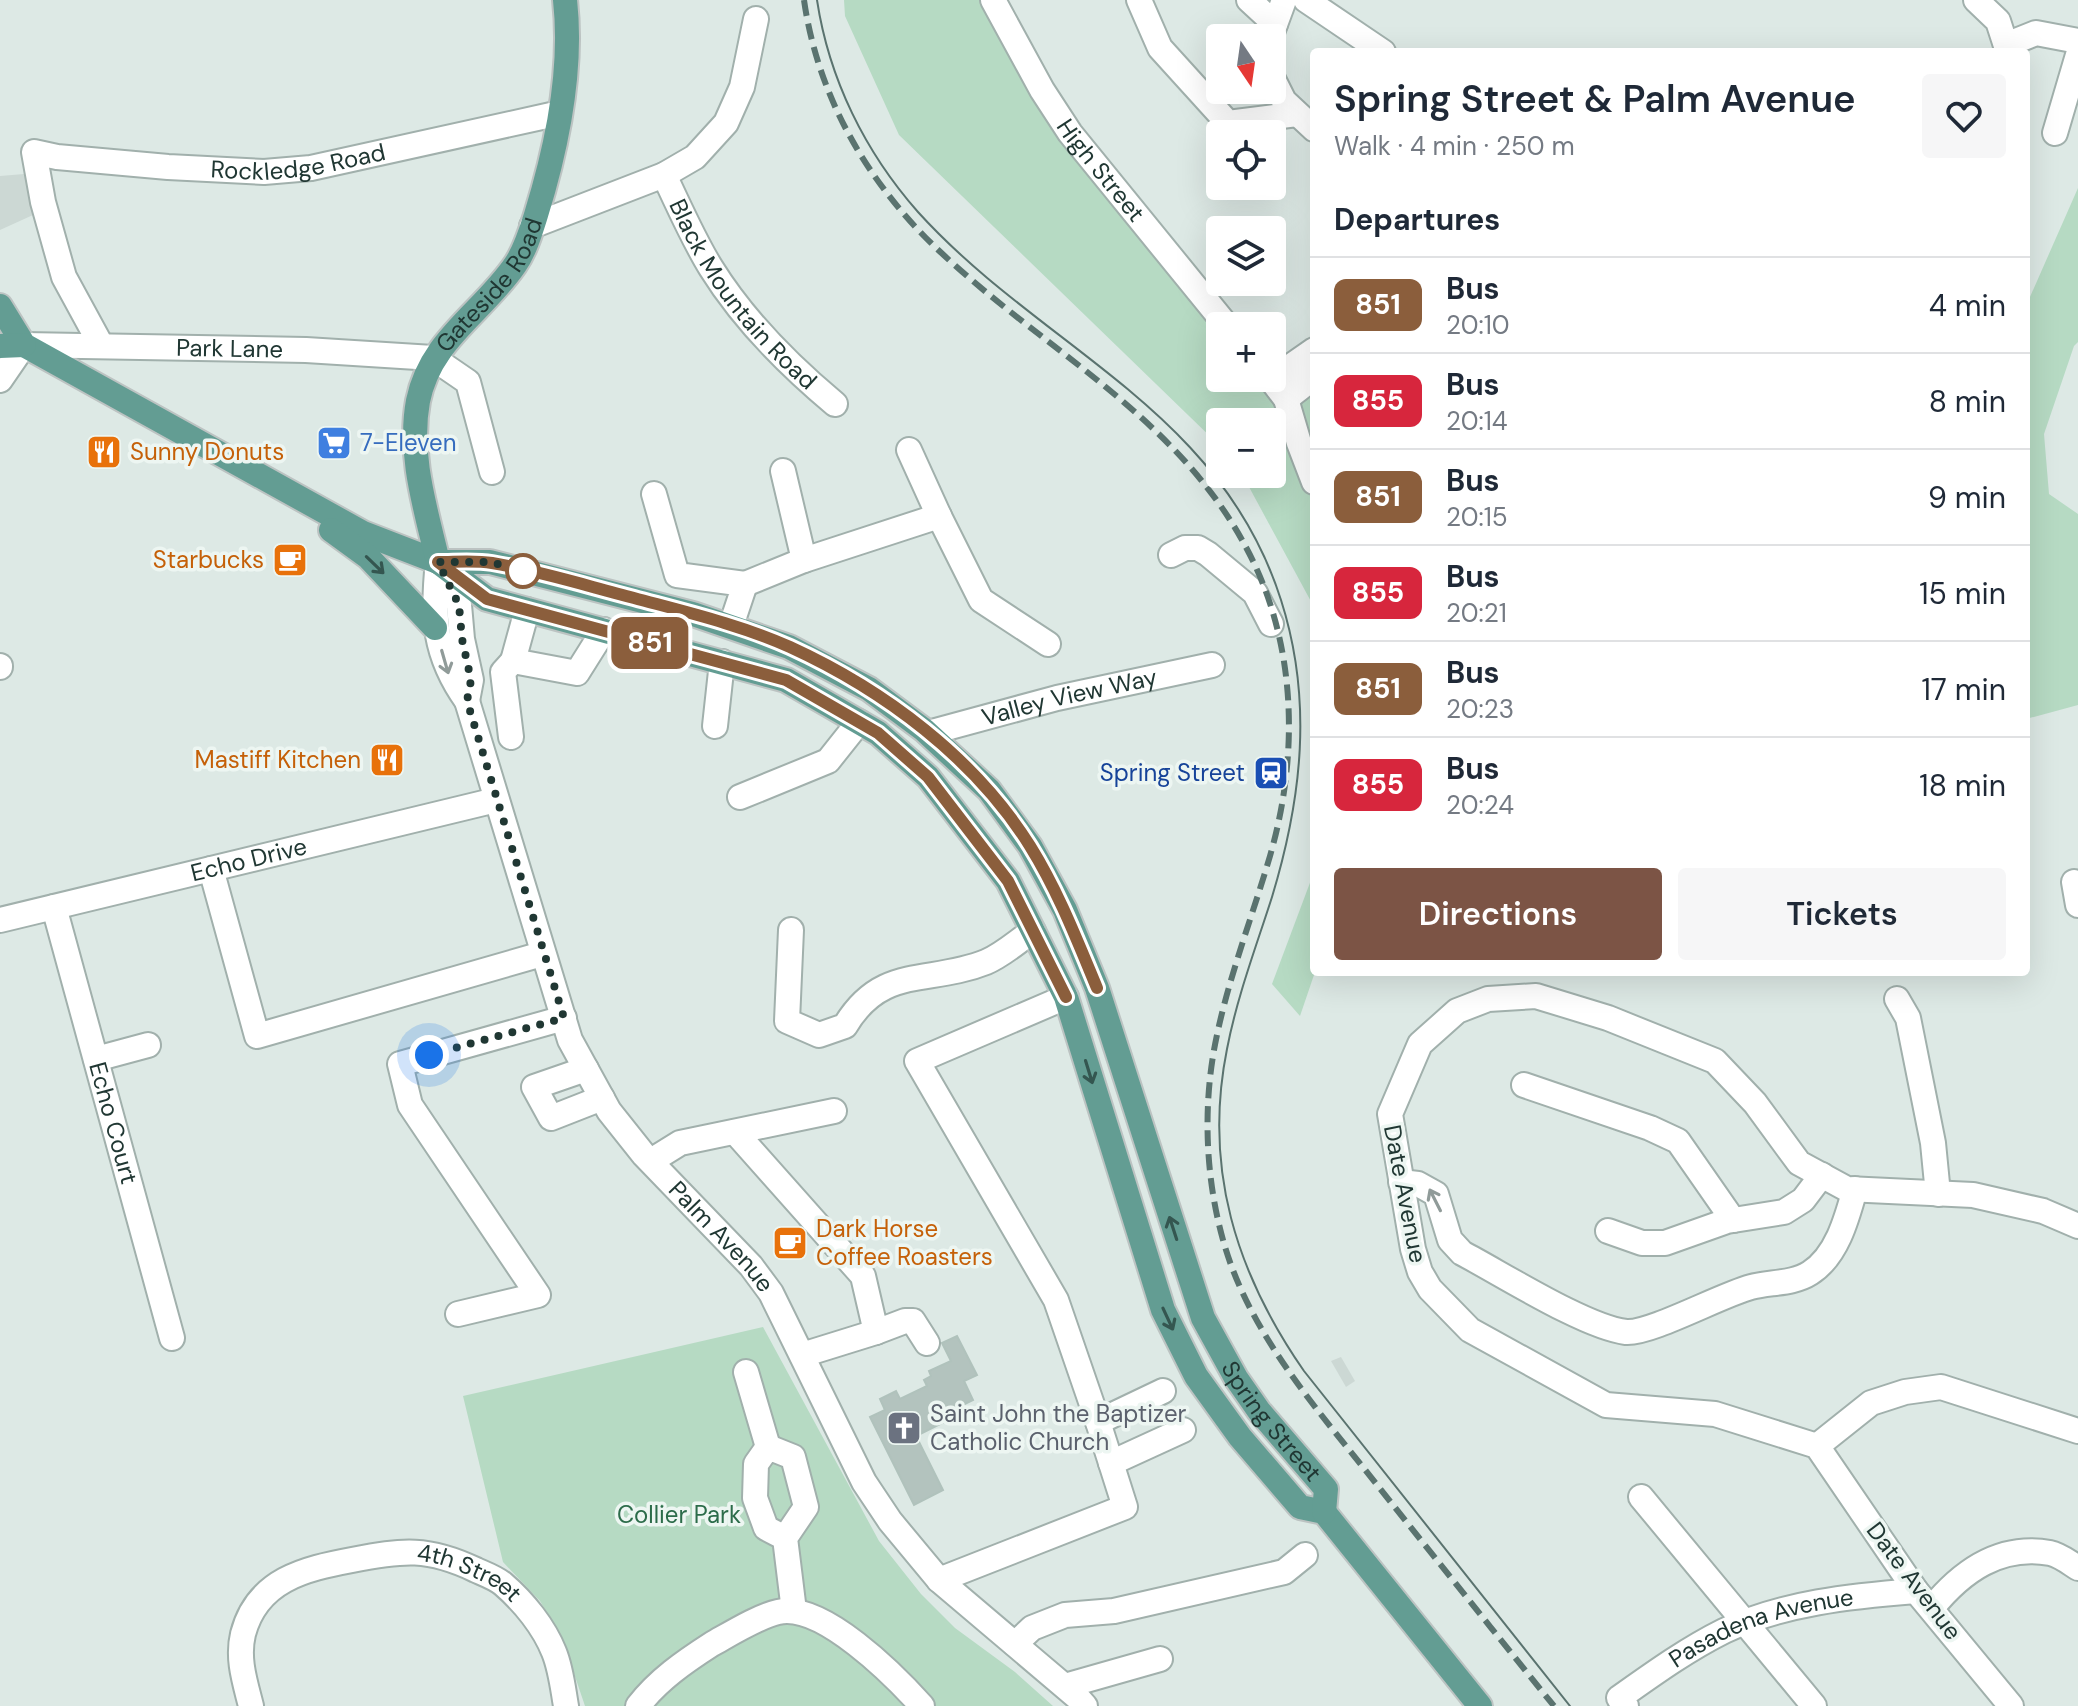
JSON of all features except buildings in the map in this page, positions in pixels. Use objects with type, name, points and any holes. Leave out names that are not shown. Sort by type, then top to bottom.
[{"type":"main road","name":"Gateside Road","points":[[438,562],[416,462],[414,434],[418,400],[433,358],[518,262],[532,226],[560,113],[567,61],[565,0]]},
{"type":"main road","name":"Spring Street","points":[[0,306],[12,346],[363,533],[438,562],[487,599],[786,680],[878,733],[928,777],[1008,881],[1066,997],[1163,1310],[1196,1376],[1240,1437],[1300,1507],[1324,1512],[1480,1706]]},
{"type":"main road","points":[[320,511],[331,531],[368,557],[435,628]]},
{"type":"main road","name":"Spring Street","points":[[438,562],[490,562],[693,614],[789,647],[869,689],[928,733],[989,790],[1030,846],[1065,910],[1097,988],[1203,1318],[1236,1378],[1259,1411],[1326,1489],[1324,1512]]},
{"type":"main road","points":[[719,661],[731,626]]},
{"type":"street","name":"High Street","points":[[993,0],[1042,90],[1070,133],[1216,312]]},
{"type":"street","points":[[1139,0],[1160,48],[1228,123],[1306,122]]},
{"type":"street","points":[[1249,0],[1268,24]]},
{"type":"street","points":[[1275,24],[1284,0]]},
{"type":"street","points":[[1306,0],[1377,48]]},
{"type":"street","points":[[1976,0],[1998,21],[2007,48]]},
{"type":"street","points":[[532,226],[664,175],[695,157],[726,123],[742,87],[756,19]]},
{"type":"street","points":[[2009,48],[2036,33],[2078,41]]},
{"type":"street","points":[[2055,133],[2078,55]]},
{"type":"street","points":[[1286,103],[1306,122]]},
{"type":"street","name":"Rockledge Road","points":[[101,345],[64,277],[43,202],[34,152],[57,157],[168,167],[264,172],[311,168],[560,113]]},
{"type":"street","name":"Black Mountain Road","points":[[664,175],[710,267],[741,312],[794,370],[835,404]]},
{"type":"street","points":[[0,380],[12,346]]},
{"type":"street","name":"Park Lane","points":[[12,346],[306,350],[433,358]]},
{"type":"street","points":[[1286,377],[1310,354]]},
{"type":"street","points":[[433,358],[468,382],[492,472]]},
{"type":"street","points":[[1286,384],[1310,378]]},
{"type":"street","points":[[1278,392],[1310,472]]},
{"type":"street","points":[[909,450],[981,600],[1048,644]]},
{"type":"street","points":[[783,471],[804,560]]},
{"type":"street","points":[[654,494],[677,575],[745,584],[804,560],[939,516]]},
{"type":"street","points":[[1171,555],[1185,548],[1198,548],[1208,554],[1255,593],[1271,624]]},
{"type":"street","name":"Palm Avenue","points":[[438,562],[434,597],[435,628],[449,677],[469,690]]},
{"type":"street","name":"Palm Avenue","points":[[438,562],[459,605],[469,690],[496,800],[542,954],[570,1040],[609,1111],[651,1161],[751,1266],[771,1293],[864,1482],[890,1521],[939,1580],[1085,1706]]},
{"type":"street","points":[[731,626],[745,584]]},
{"type":"street","points":[[511,737],[508,666],[527,610]]},
{"type":"street","points":[[469,690],[508,666],[577,673],[604,630]]},
{"type":"street","points":[[715,726],[719,661]]},
{"type":"street","name":"Valley View Way","points":[[928,733],[1057,698],[1212,665]]},
{"type":"street","points":[[740,797],[828,761],[859,722]]},
{"type":"street","name":"Echo Drive","points":[[0,920],[496,800]]},
{"type":"street","points":[[211,869],[257,1036],[542,954]]},
{"type":"street","name":"Echo Court","points":[[54,907],[172,1338]]},
{"type":"street","points":[[791,930],[787,1021],[819,1035],[845,1026],[856,1007],[882,986],[987,961],[1033,931]]},
{"type":"street","name":"Date Avenue","points":[[2011,1706],[1924,1599],[1817,1446],[1715,1414],[1606,1405],[1470,1330],[1430,1289],[1420,1272],[1413,1249],[1390,1114],[1420,1044],[1457,1011],[1488,999],[1536,996],[1608,1018],[1715,1061],[1755,1103],[1799,1163],[1847,1189],[1973,1195],[2043,1211],[2078,1226]]},
{"type":"street","points":[[939,1580],[1125,1507],[1056,1300],[917,1061],[1066,997]]},
{"type":"street","points":[[1897,999],[1908,1018],[1933,1143],[1938,1194]]},
{"type":"street","points":[[458,1314],[538,1295],[410,1105],[400,1064],[564,1018]]},
{"type":"street","points":[[96,1059],[148,1045]]},
{"type":"street","points":[[586,1069],[534,1087],[551,1118],[602,1098]]},
{"type":"street","points":[[1524,1085],[1650,1128],[1678,1141],[1733,1220]]},
{"type":"street","points":[[651,1161],[680,1143],[834,1111]]},
{"type":"street","points":[[735,1132],[863,1276],[876,1332]]},
{"type":"street","points":[[1608,1231],[1655,1245],[1733,1220],[1784,1212],[1803,1200],[1822,1175]]},
{"type":"street","points":[[1401,1182],[1418,1184],[1436,1194],[1450,1240],[1462,1253],[1604,1326],[1628,1332],[1644,1330],[1708,1301],[1810,1273],[1829,1256],[1847,1217],[1855,1189]]},
{"type":"street","points":[[802,1355],[905,1321],[913,1321],[927,1343]]},
{"type":"street","points":[[746,1372],[768,1447]]},
{"type":"street","points":[[1817,1446],[1871,1403],[1905,1392],[1941,1387],[2078,1431]]},
{"type":"street","points":[[1098,1422],[1163,1391]]},
{"type":"street","points":[[1111,1463],[1183,1430]]},
{"type":"street","points":[[768,1447],[793,1457],[806,1507],[785,1538],[794,1611]]},
{"type":"street","points":[[768,1447],[756,1464],[755,1498],[766,1528],[785,1538]]},
{"type":"street","points":[[1641,1497],[1814,1706]]},
{"type":"street","name":"4th Street","points":[[251,1706],[239,1657],[244,1631],[259,1601],[282,1581],[298,1573],[395,1552],[422,1552],[450,1558],[501,1581],[531,1612],[554,1652],[566,1706]]},
{"type":"street","points":[[1924,1599],[1981,1563],[2008,1554],[2053,1554],[2078,1568]]},
{"type":"street","points":[[1015,1644],[1032,1628],[1065,1615],[1114,1611],[1284,1572],[1305,1555]]},
{"type":"street","name":"Pasadena Avenue","points":[[1623,1702],[1676,1658],[1726,1630],[1794,1607],[1865,1595],[1924,1599]]},
{"type":"street","points":[[638,1706],[677,1666],[725,1637],[777,1612],[794,1611],[854,1640],[894,1674],[922,1706]]},
{"type":"street","points":[[1065,1686],[1160,1659]]},
{"type":"shaded area","points":[[0,176],[36,176],[33,215],[0,230]]},
{"type":"shaded area","points":[[1341,1357],[1355,1381],[1346,1387],[1331,1361]]},
{"type":"green space","points":[[844,0],[995,0],[1016,44],[1210,312],[1206,312],[1206,392],[1286,392],[1286,380],[1310,383],[1310,600],[1250,488],[1286,488],[1286,408],[1206,408],[1206,432],[899,135],[845,16]]},
{"type":"green space","points":[[2078,188],[2078,342],[2044,434],[2049,494],[2078,514],[2078,705],[2030,718],[2030,297]]},
{"type":"green space","points":[[1310,883],[1310,976],[1314,976],[1300,1016],[1272,984]]},
{"type":"green space","name":"Collier Park","points":[[763,1327],[879,1541],[921,1594],[955,1628],[1015,1672],[1053,1706],[585,1706],[562,1638],[540,1601],[503,1562],[463,1396]]},
{"type":"tram line","points":[[817,0],[830,58],[840,86],[866,139],[899,189],[967,260],[1123,385],[1172,429],[1216,478],[1253,534],[1281,600],[1291,637],[1300,712],[1300,749],[1291,823],[1282,860],[1241,991],[1227,1049],[1219,1136],[1231,1218],[1260,1296],[1304,1371],[1570,1706]]},
{"type":"railway","points":[[804,0],[810,34],[831,98],[863,158],[903,213],[969,278],[1148,423],[1188,464],[1223,509],[1253,561],[1268,596],[1278,632],[1285,669],[1289,744],[1279,819],[1270,856],[1225,1001],[1214,1050],[1208,1097],[1208,1145],[1213,1193],[1223,1240],[1250,1307],[1288,1370],[1554,1706]]},
{"type":"bus line","name":"851","points":[[1066,997],[1008,881],[928,777],[878,733],[786,680],[487,599],[438,562],[490,562],[693,614],[789,647],[869,689],[924,730],[989,790],[1030,846],[1065,910],[1097,988]]},
{"type":"place","name":"7-Eleven","points":[[334,443]]},
{"type":"place","name":"Sunny Donuts","points":[[104,452]]},
{"type":"place","name":"Starbucks","points":[[290,560]]},
{"type":"place","name":"Mastiff Kitchen","points":[[387,760]]},
{"type":"place","name":"Spring Street","points":[[1271,773]]},
{"type":"place","name":"Dark Horse Coffee Roasters","points":[[790,1243]]},
{"type":"place","name":"Saint John the Baptizer Catholic Church","points":[[904,1428]]},
{"type":"route","points":[[429,1055],[564,1018],[467,701],[471,680],[465,659],[459,605],[438,562],[490,562],[528,572],[523,571]]}]
